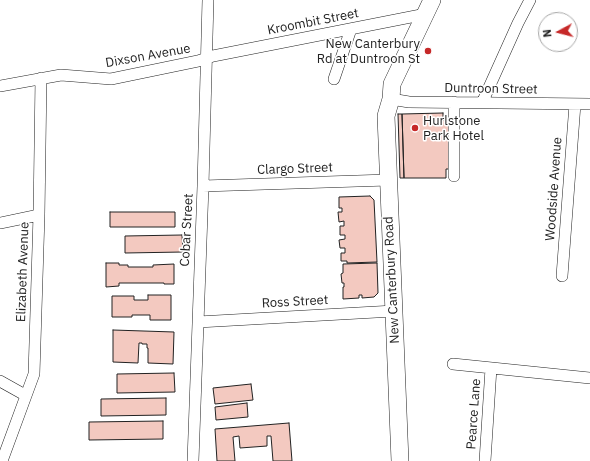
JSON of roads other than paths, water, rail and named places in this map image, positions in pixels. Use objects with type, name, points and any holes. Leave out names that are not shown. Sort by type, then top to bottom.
[{"type":"highway","name":"New Canterbury Road","points":[[391,99],[401,88],[443,0]]},
{"type":"highway","name":"New Canterbury Road","points":[[400,461],[386,125],[392,84],[429,7]]},
{"type":"street","name":"Cobar Street","points":[[193,461],[208,0]]},
{"type":"street","points":[[482,103],[530,0]]},
{"type":"street","name":"Kroombit Street","points":[[206,58],[351,29],[429,7]]},
{"type":"street","points":[[334,79],[351,29]]},
{"type":"street","name":"Dixson Avenue","points":[[0,86],[61,75],[111,79],[198,61],[206,58]]},
{"type":"street","name":"Elizabeth Avenue","points":[[2,461],[34,374],[39,215],[41,78]]},
{"type":"street","name":"Duntroon Street","points":[[391,99],[409,102],[590,104]]},
{"type":"street","points":[[454,102],[454,176]]},
{"type":"street","name":"Woodside Avenue","points":[[562,276],[575,104]]},
{"type":"street","name":"Clargo Street","points":[[203,186],[388,180]]},
{"type":"street","points":[[0,223],[39,215]]},
{"type":"street","name":"Ross Street","points":[[198,322],[394,311]]},
{"type":"street","points":[[452,364],[590,378]]},
{"type":"street","name":"Pearce Lane","points":[[485,461],[491,368]]},
{"type":"street","points":[[0,381],[26,395]]},
{"type":"place","name":"New Canterbury Rd at Duntroon St","points":[[428,51]]},
{"type":"place","name":"Hurlstone Park Hotel","points":[[415,128]]}]
